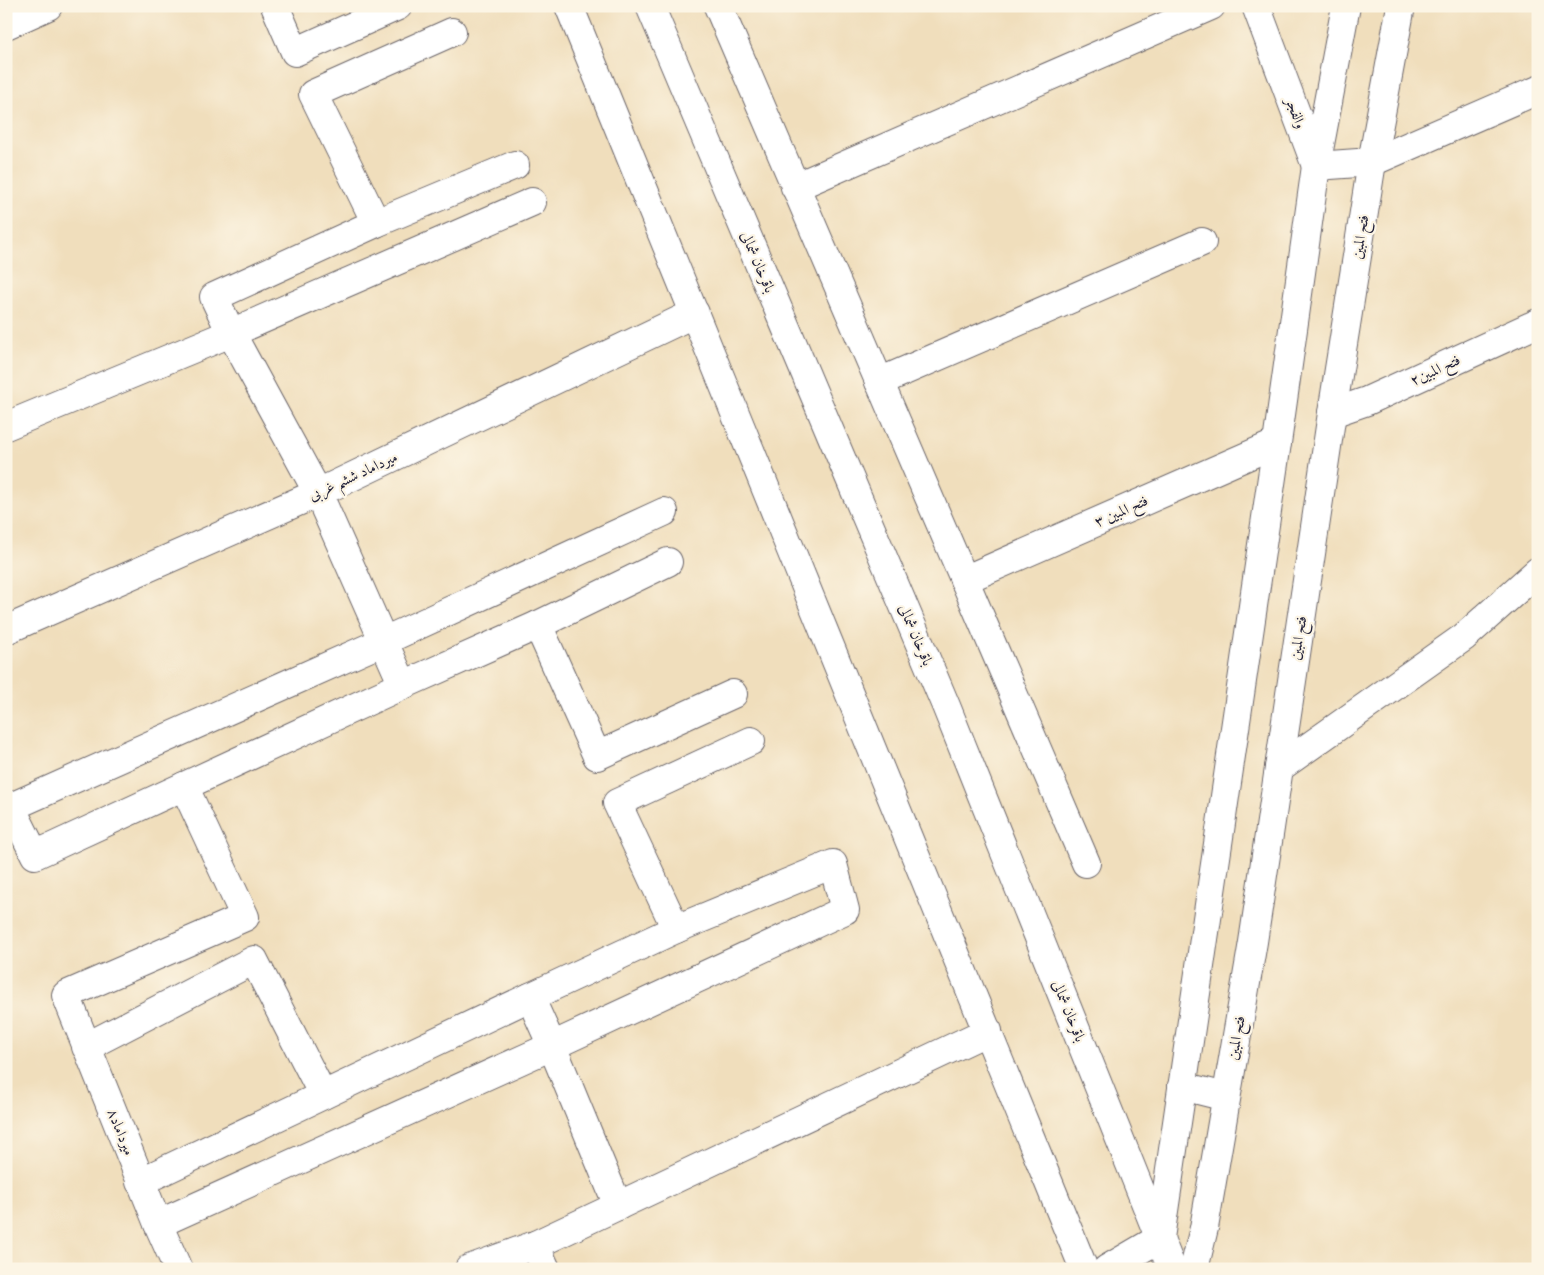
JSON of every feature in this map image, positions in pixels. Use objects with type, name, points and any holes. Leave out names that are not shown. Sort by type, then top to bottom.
[{"type":"street","points":[[6,25],[48,6]]},
{"type":"street","points":[[275,6],[295,52],[398,6]]},
{"type":"street","points":[[569,6],[1084,1269]]},
{"type":"street","name":"باقرخان شمالی","points":[[650,6],[946,706],[1172,1269]]},
{"type":"street","points":[[718,6],[1086,863]]},
{"type":"street","points":[[796,187],[1211,6]]},
{"type":"street","name":"والفجر","points":[[1256,6],[1316,166]]},
{"type":"street","points":[[1107,1269],[1160,1238],[1316,166],[1346,6]]},
{"type":"street","name":"فتح المبین","points":[[1194,1269],[1204,1228],[1253,942],[1332,413],[1372,162],[1401,6]]},
{"type":"street","points":[[376,223],[313,94],[452,32]]},
{"type":"street","points":[[1316,166],[1372,162],[1538,90]]},
{"type":"street","points":[[403,685],[318,493],[231,333],[214,297],[376,223],[515,165]]},
{"type":"street","points":[[6,426],[231,333],[532,202]]},
{"type":"street","points":[[879,382],[1202,242]]},
{"type":"street","name":"میرداماد ششم غربی","points":[[6,630],[318,493],[695,313]]},
{"type":"street","name":"فتح المبین۲","points":[[1332,413],[1367,401],[1538,323]]},
{"type":"street","name":"فتح المبین ۳","points":[[964,580],[1277,443]]},
{"type":"street","points":[[664,512],[384,641],[11,808],[35,855],[403,685],[538,625],[668,562]]},
{"type":"street","points":[[1279,768],[1464,637],[1538,571]]},
{"type":"street","points":[[538,625],[597,756],[733,694]]},
{"type":"street","points":[[676,929],[617,803],[751,741]]},
{"type":"street","name":"میرداماد۸","points":[[178,1269],[140,1182],[66,995],[245,917],[184,786]]},
{"type":"street","points":[[140,1182],[676,929],[833,864],[845,910],[552,1046],[158,1224]]},
{"type":"street","points":[[86,1047],[254,960],[323,1095]]},
{"type":"street","points":[[530,997],[618,1206]]},
{"type":"street","points":[[469,1269],[541,1257],[618,1206],[988,1031]]},
{"type":"street","points":[[1182,1086],[1226,1097]]}]
